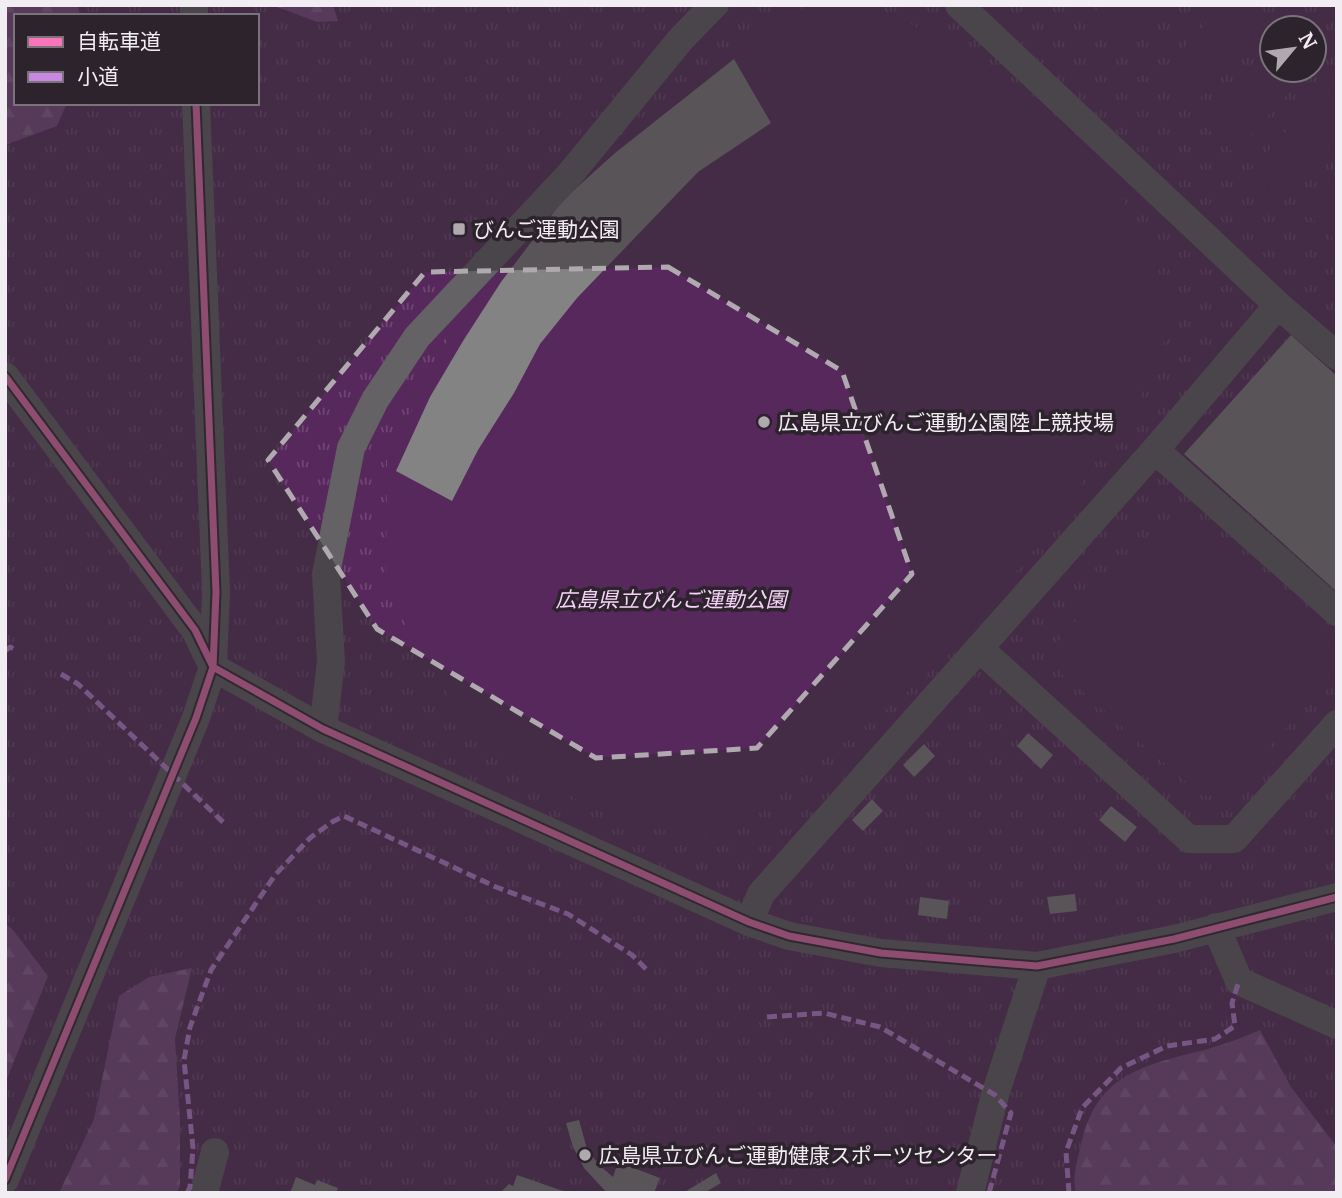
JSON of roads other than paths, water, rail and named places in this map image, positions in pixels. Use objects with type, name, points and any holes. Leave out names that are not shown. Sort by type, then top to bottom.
[{"type":"street","points":[[323,729],[331,662],[326,574],[351,448],[375,400],[417,337],[571,173],[681,39],[714,5]]},
{"type":"street","points":[[959,5],[1278,305],[1337,356]]},
{"type":"street","points":[[5,1180],[196,718],[214,667],[216,592],[196,105]]},
{"type":"street","points":[[748,922],[761,894],[1154,450],[1278,305]]},
{"type":"street","points":[[5,376],[195,631],[214,667],[323,729],[748,922],[789,936],[881,953],[1037,966],[1174,939],[1337,897]]},
{"type":"street","points":[[1154,450],[1337,612]]},
{"type":"street","points":[[979,648],[1189,839],[1234,839],[1337,724]]},
{"type":"street","points":[[1216,927],[1239,981],[1337,1025]]},
{"type":"street","points":[[970,1193],[995,1095],[1037,966]]},
{"type":"street","points":[[204,1193],[215,1152]]},
{"type":"place","name":"びんご運動公園","points":[[459,229]]},
{"type":"place","name":"広島県立びんご運動公園陸上競技場","points":[[764,422]]},
{"type":"place","name":"広島県立びんご運動健康スポーツセンター","points":[[585,1155]]},
{"type":"park label","name":"広島県立びんご運動公園","points":[[671,599]]}]
